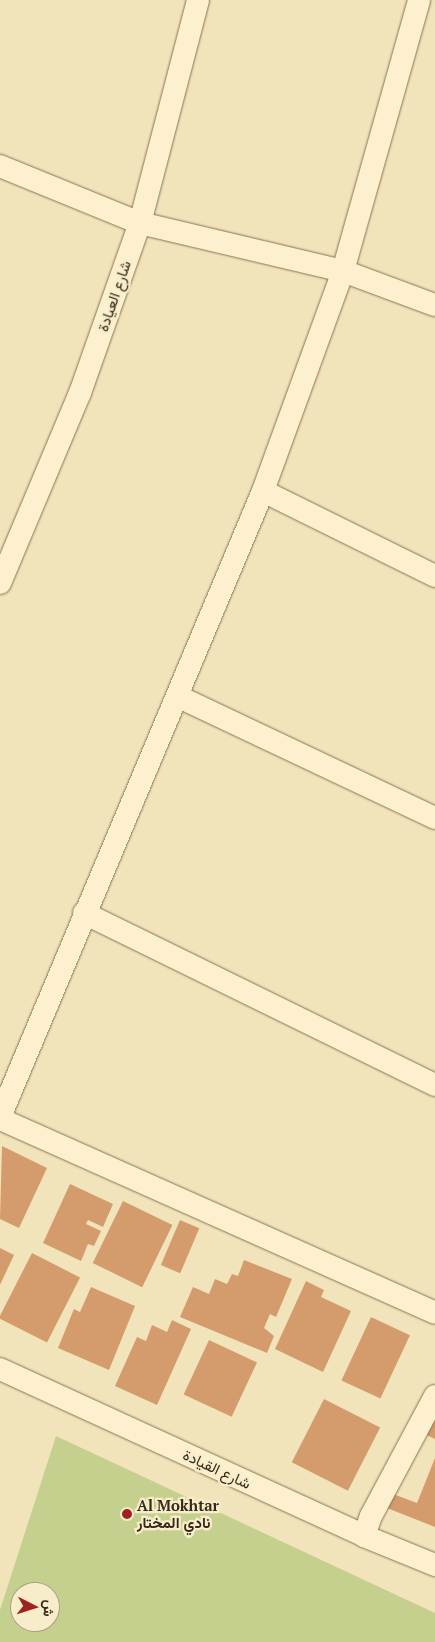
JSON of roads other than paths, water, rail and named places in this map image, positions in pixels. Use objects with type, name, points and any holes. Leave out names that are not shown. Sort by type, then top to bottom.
[{"type":"street","name":"شارع العيادة","points":[[0,583],[80,393],[140,223],[198,0]]},
{"type":"street","points":[[419,0],[343,271],[263,491],[179,697],[84,913],[0,1118],[435,1313]]},
{"type":"street","points":[[0,166],[140,223],[343,271],[435,305]]},
{"type":"street","points":[[263,491],[435,576]]},
{"type":"street","points":[[179,697],[435,818]]},
{"type":"street","points":[[84,913],[435,1085]]},
{"type":"street","name":"شارع القيادة","points":[[0,1369],[364,1536],[435,1565]]},
{"type":"street","points":[[364,1536],[371,1516],[435,1396]]},
{"type":"place","name":"Al Mokhtar نادي المختار","points":[[127,1514]]}]
